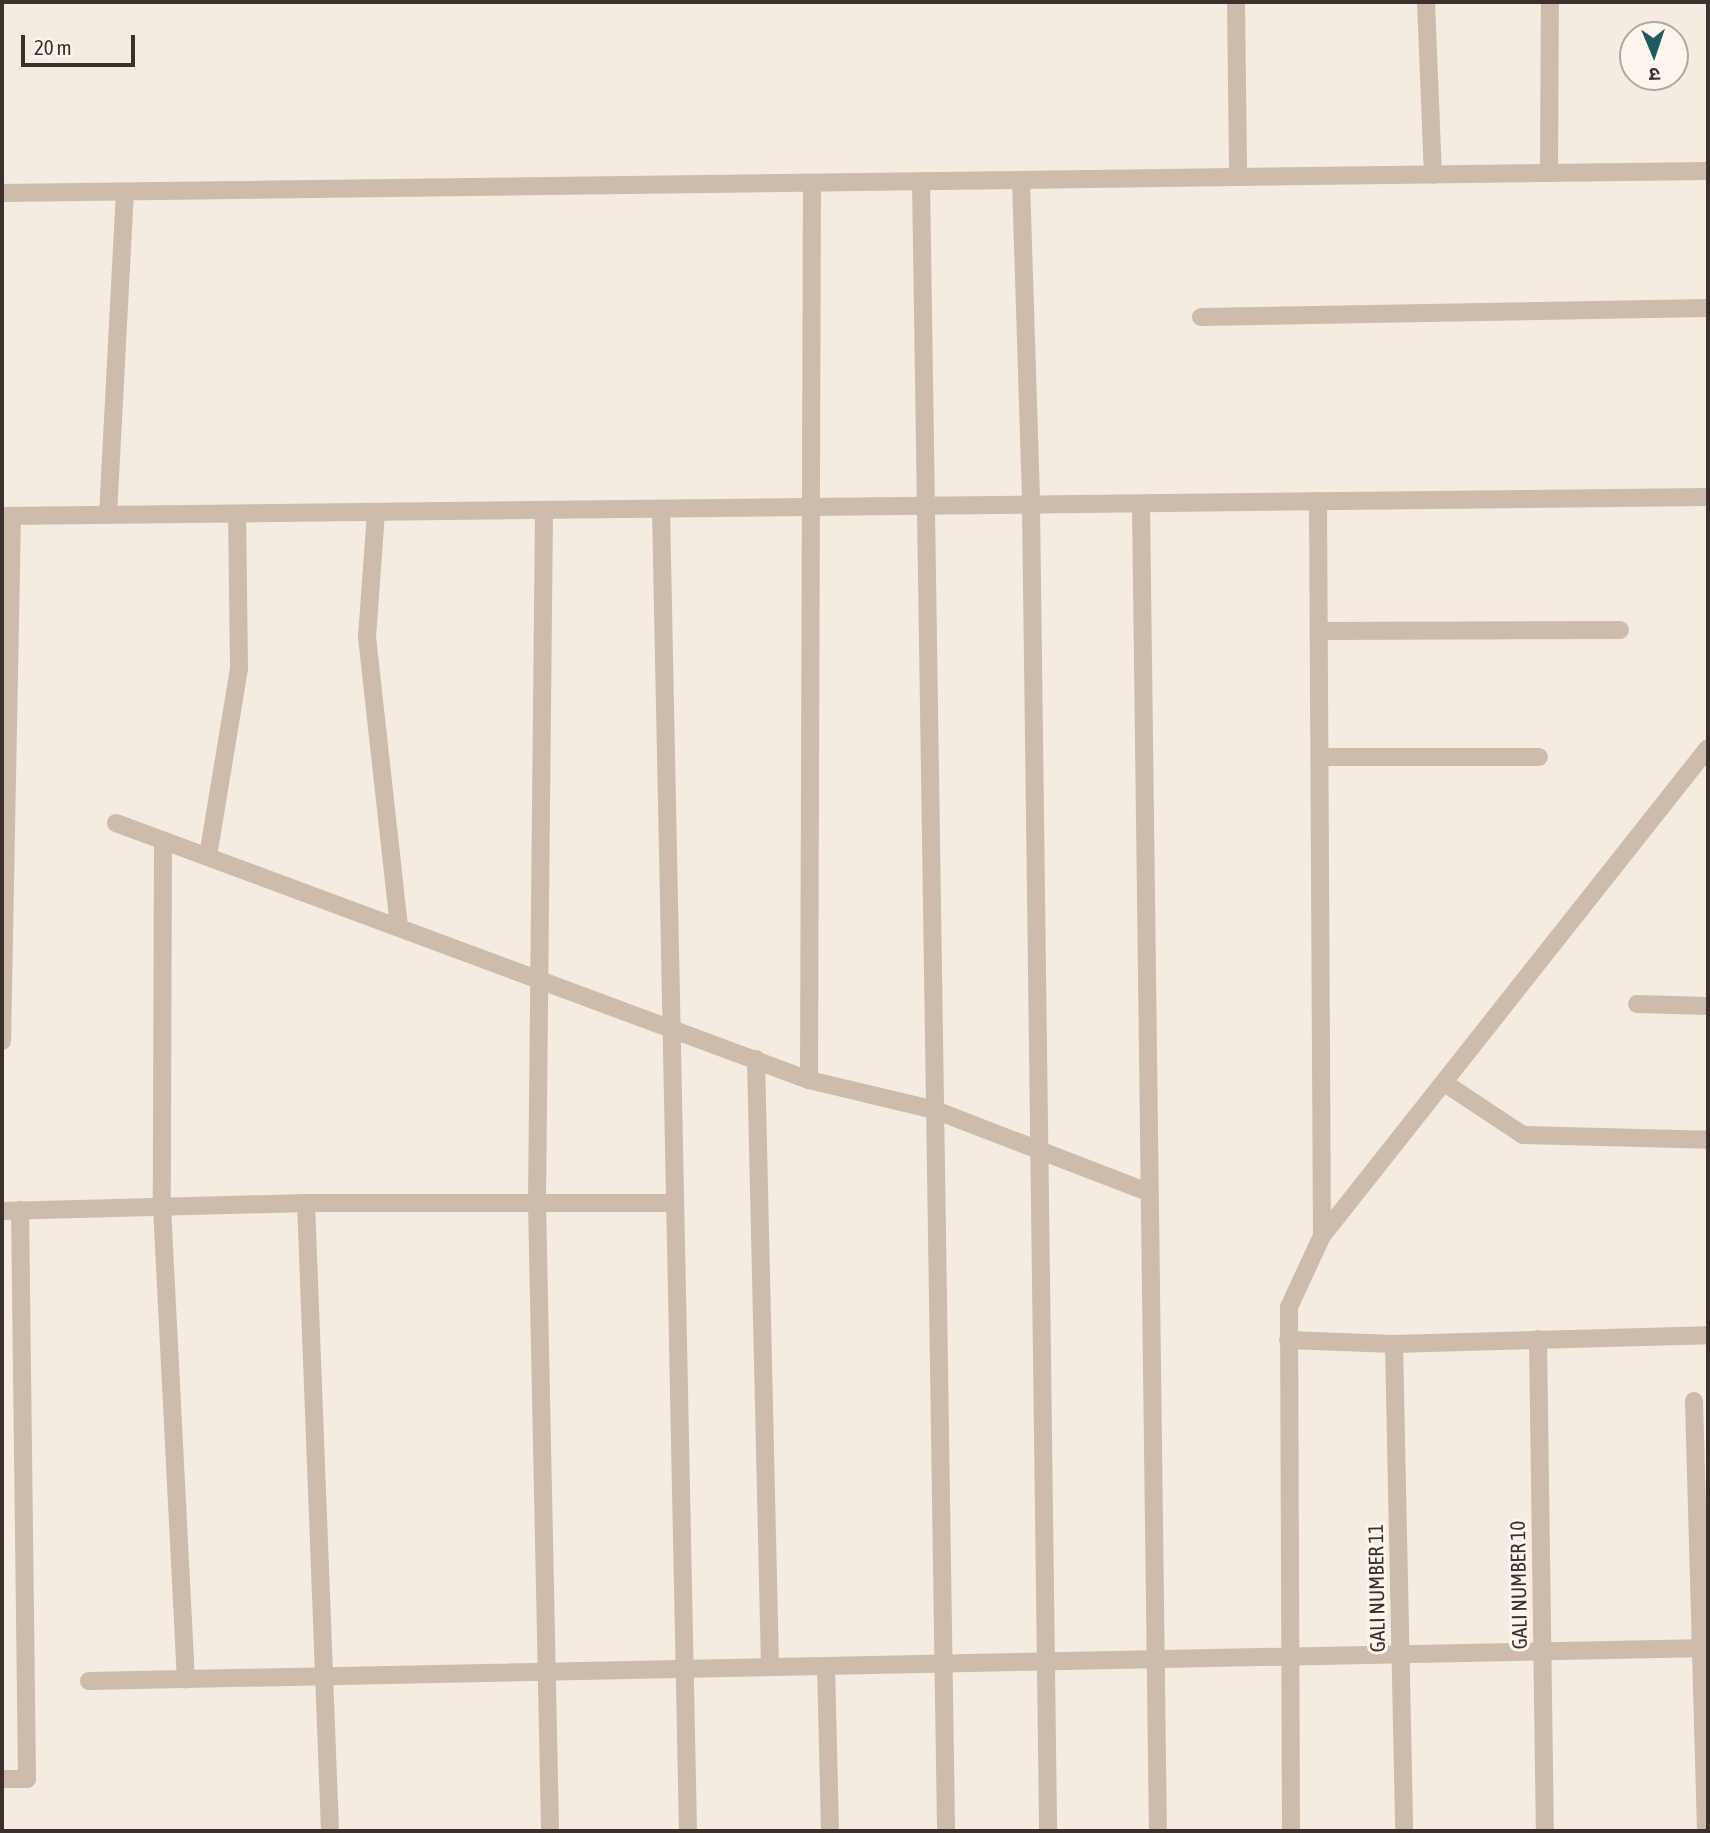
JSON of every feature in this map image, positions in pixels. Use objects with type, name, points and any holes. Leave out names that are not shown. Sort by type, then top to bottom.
[{"type":"street","points":[[1236,2],[1238,177]]},
{"type":"street","points":[[1426,2],[1433,175]]},
{"type":"street","points":[[1549,173],[1550,2]]},
{"type":"street","points":[[2,193],[1708,172]]},
{"type":"street","points":[[921,181],[946,1831]]},
{"type":"street","points":[[1021,181],[1031,506],[1037,1149],[1048,1831]]},
{"type":"street","points":[[809,1080],[812,183]]},
{"type":"street","points":[[108,515],[125,192]]},
{"type":"street","points":[[1201,317],[1708,307]]},
{"type":"street","points":[[2,1041],[7,516],[1708,497]]},
{"type":"street","points":[[1318,501],[1322,1236]]},
{"type":"street","points":[[1141,504],[1147,1192],[1158,1831]]},
{"type":"street","points":[[661,510],[688,1831]]},
{"type":"street","points":[[544,511],[537,1203],[550,1831]]},
{"type":"street","points":[[376,512],[367,637],[399,926]]},
{"type":"street","points":[[208,856],[239,669],[237,514]]},
{"type":"street","points":[[1319,631],[1620,631]]},
{"type":"street","points":[[1291,1831],[1288,1657],[1289,1307],[1322,1236],[1446,1084],[1708,748]]},
{"type":"street","points":[[1320,757],[1539,757]]},
{"type":"street","points":[[116,823],[671,1025],[809,1080],[935,1110],[1147,1192]]},
{"type":"street","points":[[163,840],[162,1207],[186,1679]]},
{"type":"street","points":[[1637,1004],[1708,1006]]},
{"type":"street","points":[[756,1059],[770,1667]]},
{"type":"street","points":[[1446,1084],[1523,1135],[1708,1140]]},
{"type":"street","points":[[2,1211],[306,1203],[674,1203]]},
{"type":"street","points":[[306,1203],[330,1831]]},
{"type":"street","points":[[2,1779],[27,1779],[20,1210]]},
{"type":"street","points":[[1288,1340],[1394,1344],[1708,1335]]},
{"type":"street","name":"GALI NUMBER 10","points":[[1538,1339],[1545,1831]]},
{"type":"street","name":"GALI NUMBER 11","points":[[1394,1344],[1404,1831]]},
{"type":"street","points":[[1694,1401],[1706,1648],[1706,1831]]},
{"type":"street","points":[[89,1681],[1706,1648]]},
{"type":"street","points":[[826,1666],[830,1831]]}]
